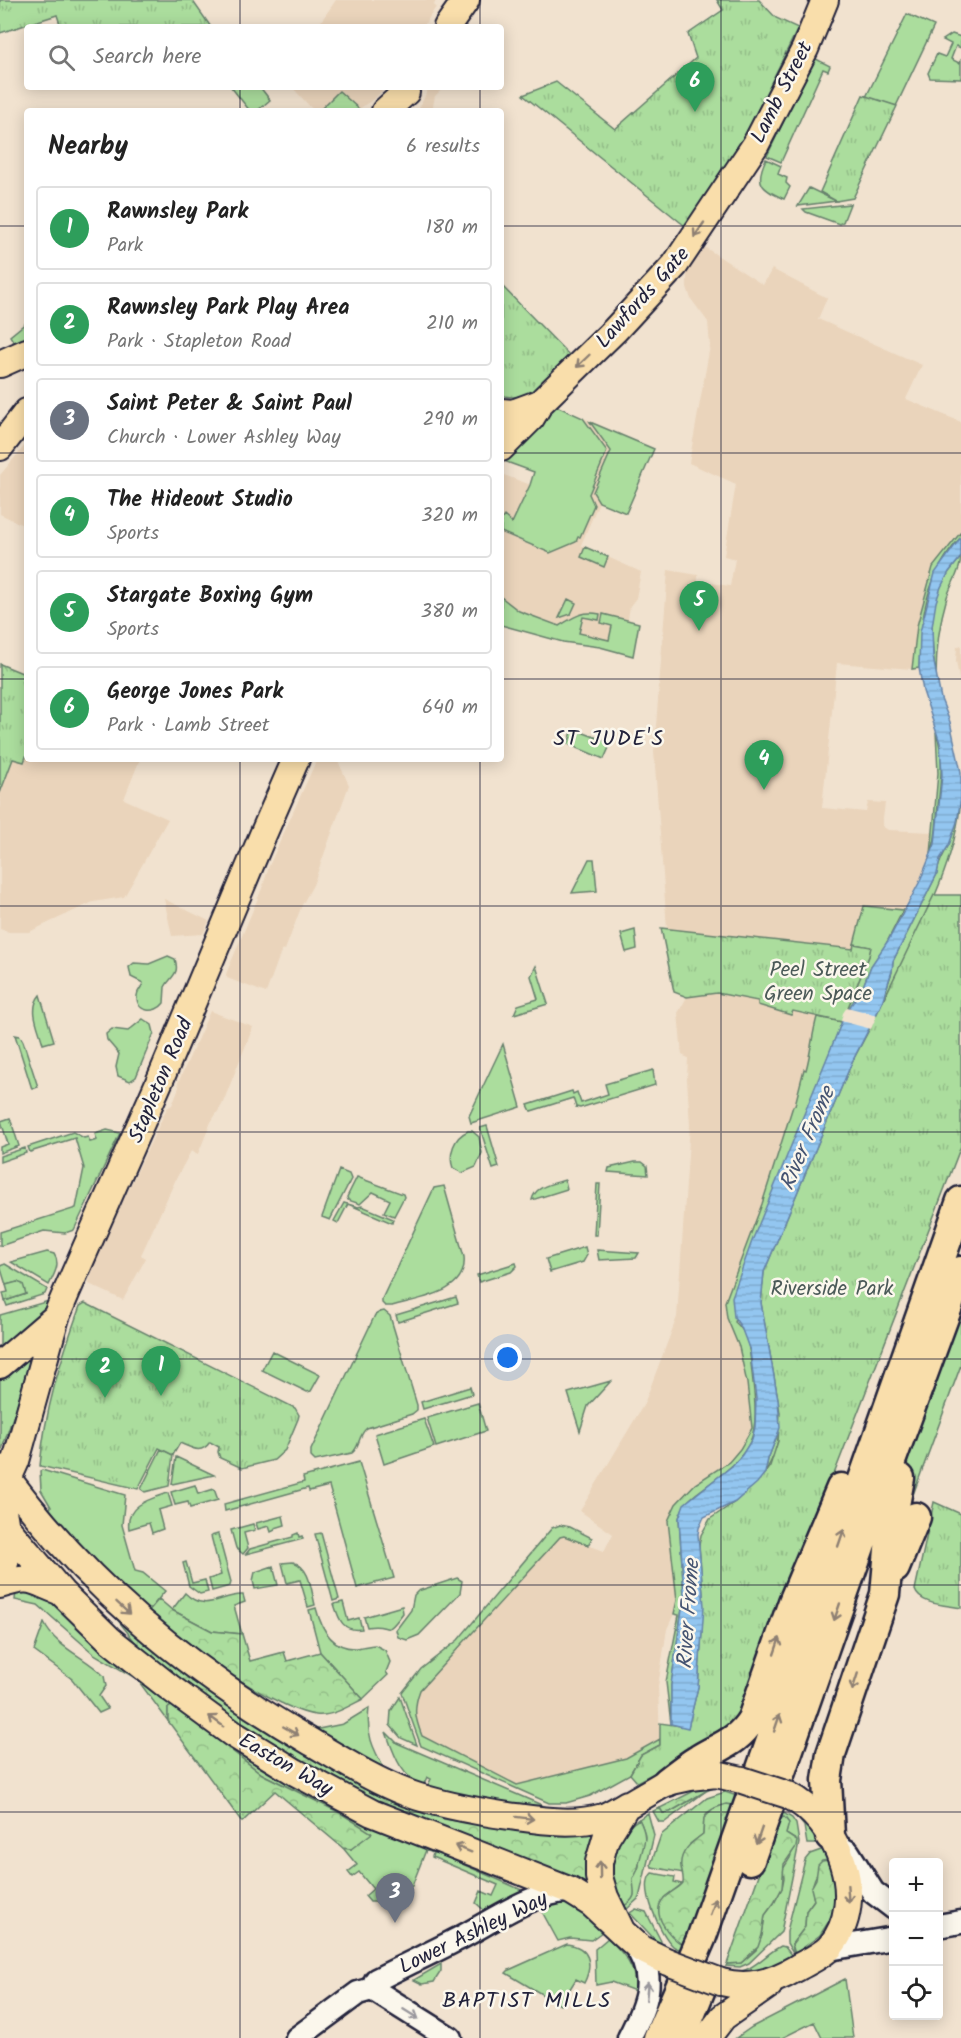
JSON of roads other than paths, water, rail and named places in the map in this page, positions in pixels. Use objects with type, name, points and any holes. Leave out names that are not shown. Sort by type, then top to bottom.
[{"type":"highway","points":[[885,1594],[892,1516],[949,1271],[961,1201]]},
{"type":"highway","points":[[667,1782],[697,1760],[737,1738],[752,1719],[793,1602],[825,1523],[949,1271]]},
{"type":"highway","points":[[658,2038],[701,1939],[949,1271]]},
{"type":"highway","points":[[681,2038],[714,1958],[750,1860],[864,1535],[929,1360]]},
{"type":"highway","points":[[832,1840],[827,1780],[831,1754],[885,1594],[916,1517]]},
{"type":"main road","points":[[449,24],[466,0]]},
{"type":"main road","name":"Lamb Street","points":[[731,181],[775,110],[817,23],[825,0]]},
{"type":"main road","points":[[389,108],[405,97]]},
{"type":"main road","name":"Lawfords Gate","points":[[504,445],[531,418],[540,403],[615,330],[675,265],[731,181]]},
{"type":"main road","points":[[0,364],[24,354]]},
{"type":"main road","points":[[504,412],[513,412],[540,403]]},
{"type":"main road","points":[[0,447],[24,416]]},
{"type":"main road","name":"Stapleton Road","points":[[0,1551],[3,1481],[16,1424],[32,1404],[56,1317],[160,1080],[295,762]]},
{"type":"main road","points":[[0,1365],[56,1317]]},
{"type":"main road","points":[[30,1506],[28,1453],[32,1404]]},
{"type":"main road","points":[[3,1481],[27,1525],[101,1611],[141,1663]]},
{"type":"main road","name":"Easton Way","points":[[3,1481],[30,1506],[89,1574],[170,1648],[273,1720],[356,1769],[406,1792],[448,1805],[530,1819],[578,1821],[604,1816],[667,1782],[690,1777],[716,1774],[788,1795],[811,1810],[832,1840],[845,1876],[849,1899],[845,1919],[828,1949]]},
{"type":"main road","name":"Stapleton Road","points":[[0,1578],[6,1565],[8,1543],[2,1522]]},
{"type":"main road","name":"Easton Way","points":[[2,1522],[62,1593],[110,1640],[233,1734],[295,1772],[372,1813],[571,1891],[592,1904],[649,1954],[668,1962],[721,1982],[748,1986],[782,1977]]},
{"type":"main road","points":[[0,1585],[21,1578],[62,1593]]},
{"type":"main road","points":[[627,1804],[610,1828],[603,1846],[599,1868],[602,1889],[627,1937],[643,1961],[647,1973],[648,1991],[644,2007],[629,2038]]},
{"type":"main road","points":[[832,1840],[848,1852],[873,1892],[889,1904]]},
{"type":"main road","name":"Lower Ashley Way","points":[[297,2038],[358,1993],[374,1984],[541,1896],[560,1891],[571,1891]]},
{"type":"main road","points":[[943,1925],[961,1922]]},
{"type":"main road","points":[[707,2038],[714,2026],[730,2011],[828,1949],[889,1939]]},
{"type":"main road","points":[[374,1984],[450,2038]]},
{"type":"water","name":"River Frome","points":[[961,537],[961,557],[941,587],[932,627],[933,657],[941,699],[950,722],[961,772],[961,798],[957,822],[949,845],[940,859],[937,874],[893,961],[881,1005],[852,1062],[764,1272],[761,1303],[778,1399],[780,1428],[765,1473],[757,1483],[735,1502],[704,1517],[699,1528],[704,1606],[698,1687],[688,1728],[671,1724],[671,1685],[684,1595],[679,1518],[684,1504],[732,1466],[742,1455],[752,1439],[755,1427],[756,1398],[750,1351],[741,1327],[734,1317],[732,1297],[752,1241],[845,1014],[862,989],[871,966],[889,939],[919,883],[935,844],[942,775],[940,743],[923,691],[919,668],[920,632],[935,573]]},
{"type":"place","name":"George Jones Park","points":[[695,112]]},
{"type":"place","name":"Stargate Boxing Gym","points":[[699,631]]},
{"type":"place","name":"The Hideout Studio","points":[[764,790]]},
{"type":"place","name":"Rawnsley Park","points":[[161,1396]]},
{"type":"place","name":"Rawnsley Park Play Area","points":[[105,1398]]},
{"type":"place","name":"Saint Peter & Saint Paul","points":[[395,1923]]},
{"type":"district","name":"ST JUDE'S","points":[[609,737]]},
{"type":"district","name":"BAPTIST MILLS","points":[[527,1999]]},
{"type":"park label","name":"Peel Street Green Space","points":[[818,981]]},
{"type":"park label","name":"Riverside Park","points":[[832,1288]]}]
